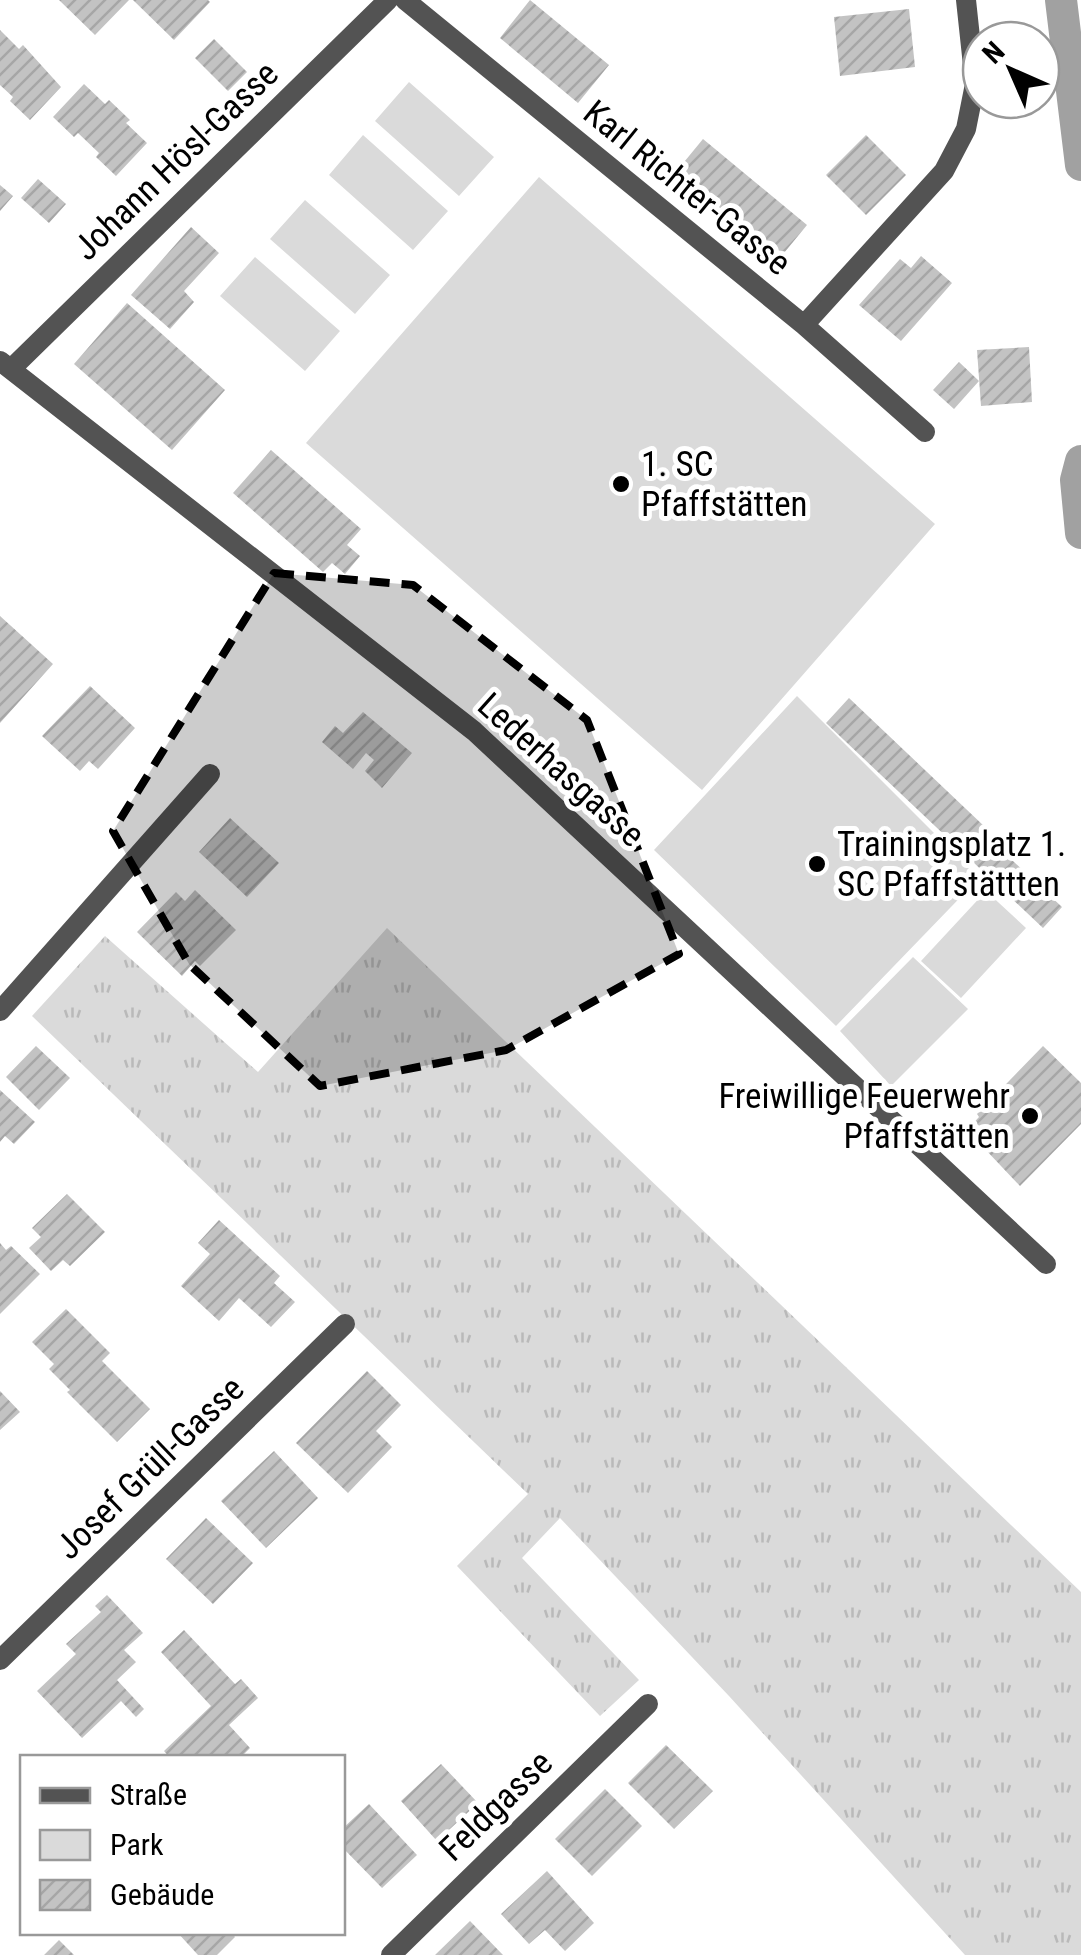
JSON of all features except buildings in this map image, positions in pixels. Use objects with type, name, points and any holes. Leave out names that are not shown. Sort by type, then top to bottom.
[{"type":"street","name":"Johann Hösl-Gasse","points":[[5,365],[388,0]]},
{"type":"street","name":"Karl Richter-Gasse","points":[[405,0],[804,324],[925,432]]},
{"type":"street","points":[[804,324],[944,171],[966,128],[974,84],[966,0]]},
{"type":"street","name":"Lederhasgasse","points":[[5,365],[474,731],[1046,1264]]},
{"type":"street","points":[[0,1011],[210,774]]},
{"type":"street","name":"Josef Grüll-Gasse","points":[[0,1660],[346,1324]]},
{"type":"street","name":"Feldgasse","points":[[390,1955],[648,1704]]},
{"type":"highlighted area","points":[[274,573],[413,585],[587,720],[679,954],[506,1050],[320,1086],[189,964],[113,831]]},
{"type":"green space","points":[[409,82],[494,157],[459,196],[375,121]]},
{"type":"green space","points":[[363,135],[448,211],[413,250],[329,175]]},
{"type":"green space","name":"1. SC Pfaffstätten","points":[[539,177],[935,524],[702,790],[306,443]]},
{"type":"green space","points":[[305,200],[390,275],[355,314],[270,239]]},
{"type":"green space","points":[[255,257],[340,331],[305,371],[220,296]]},
{"type":"green space","name":"Trainingsplatz 1. SC Pfaffstättten","points":[[797,696],[979,878],[836,1026],[654,850]]},
{"type":"green space","points":[[986,891],[1026,928],[961,998],[921,961]]},
{"type":"green space","points":[[387,928],[1081,1592],[1081,1955],[965,1955],[560,1518],[522,1558],[639,1680],[600,1716],[457,1566],[528,1494],[32,1016],[105,936],[258,1072]]},
{"type":"green space","points":[[913,957],[968,1009],[891,1086],[840,1031]]},
{"type":"waterway","points":[[1061,0],[1081,165]]},
{"type":"waterway","points":[[1081,461],[1076,480],[1081,533]]},
{"type":"place","name":"1. SC Pfaffstätten","points":[[621,484]]},
{"type":"place","name":"Trainingsplatz 1. SC Pfaffstättten","points":[[817,864]]},
{"type":"place","name":"Freiwillige Feuerwehr Pfaffstätten","points":[[1030,1116]]}]
